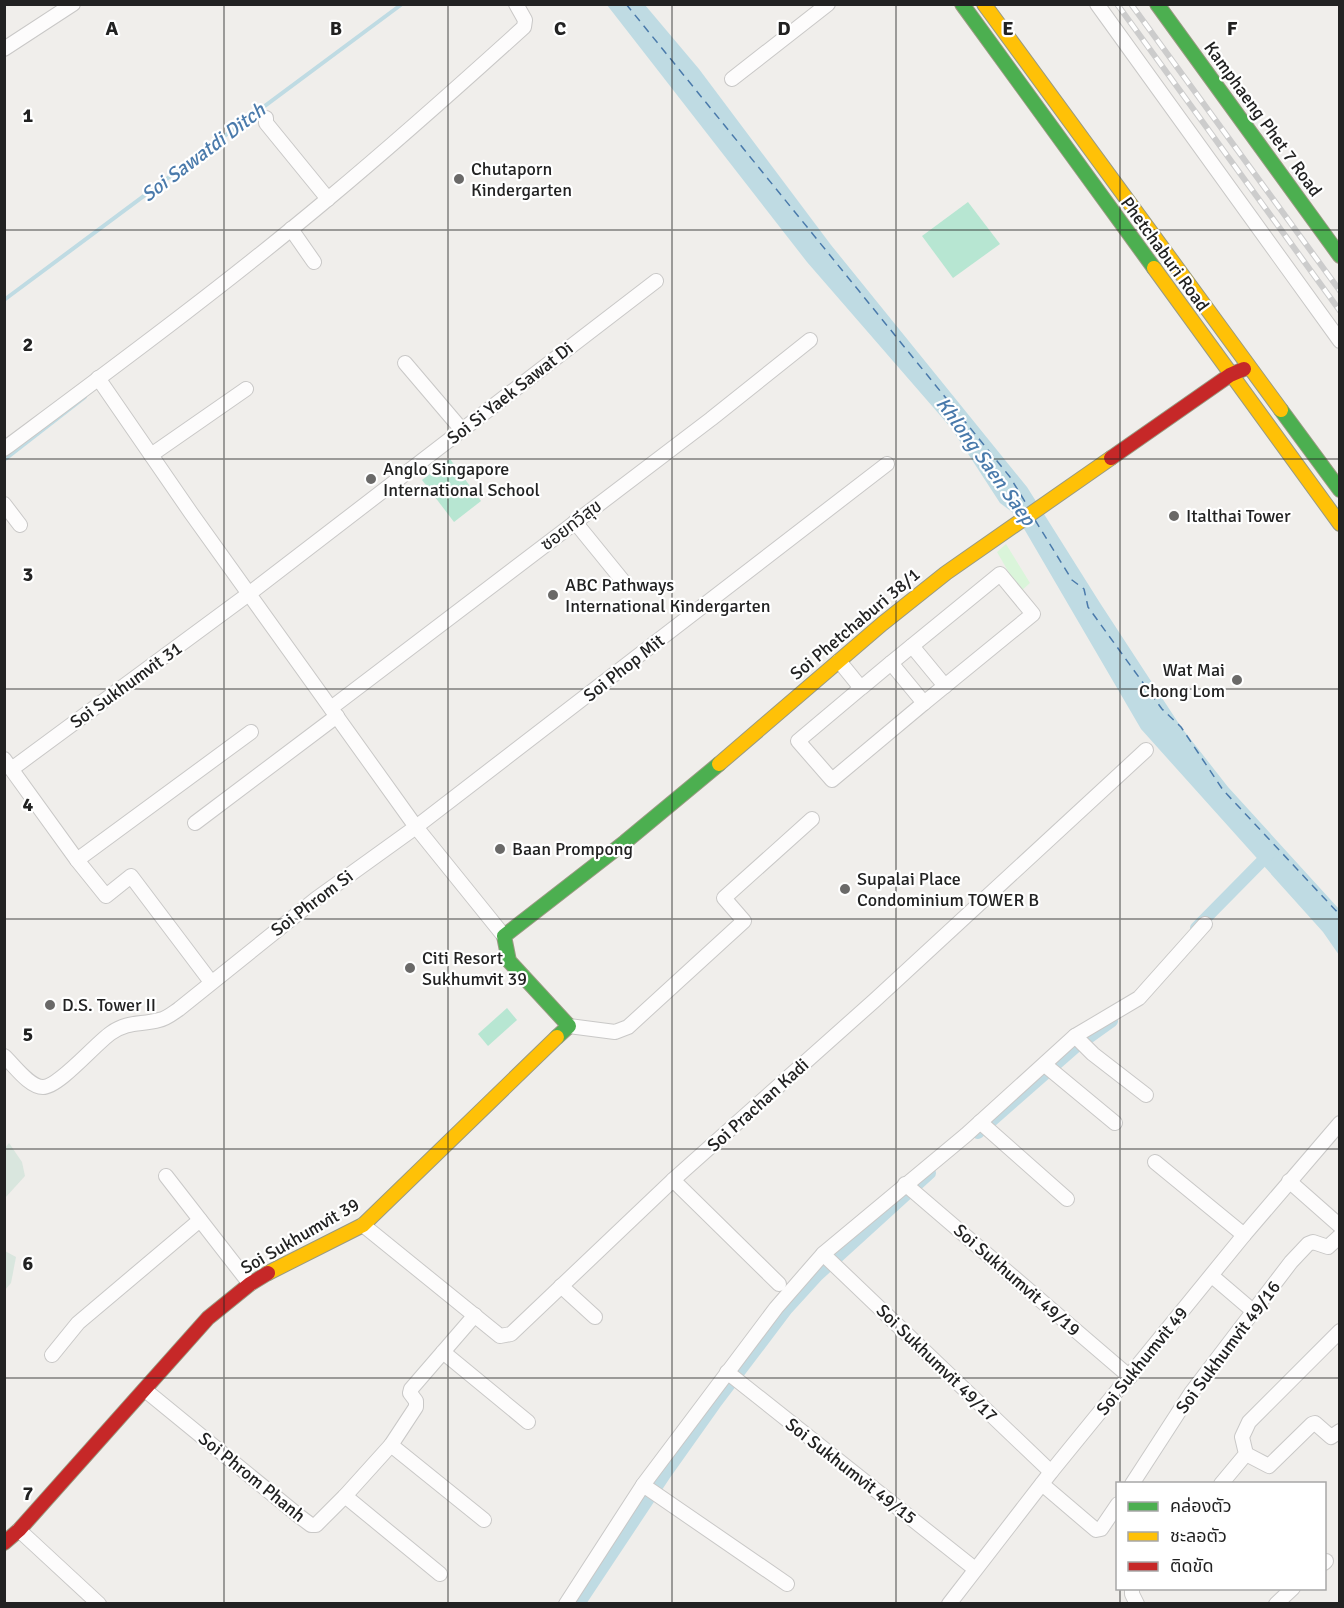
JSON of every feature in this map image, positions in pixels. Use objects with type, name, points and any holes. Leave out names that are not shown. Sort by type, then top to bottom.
[{"type":"street","points":[[4,49],[73,4]]},
{"type":"street","points":[[4,449],[328,200],[450,94],[524,27],[525,20],[516,4]]},
{"type":"street","points":[[732,79],[828,4]]},
{"type":"street","name":"Phetchaburi Road","points":[[962,4],[1340,524]]},
{"type":"street","points":[[1097,4],[1340,341]]},
{"type":"street","name":"Kamphaeng Phet 7 Road","points":[[1157,4],[1340,256]]},
{"type":"street","points":[[979,27],[988,10]]},
{"type":"street","name":"Phetchaburi Road","points":[[988,10],[1340,490]]},
{"type":"street","points":[[266,118],[266,123],[328,200]]},
{"type":"street","points":[[291,229],[314,262]]},
{"type":"street","name":"Soi Si Yaek Sawat Di","points":[[250,593],[656,281]]},
{"type":"street","name":"ซอยทวีสุข","points":[[195,822],[810,340]]},
{"type":"street","points":[[405,363],[462,430]]},
{"type":"street","name":"Soi Phetchaburi 38/1","points":[[504,936],[570,887],[696,784],[945,573],[1230,375],[1249,367]]},
{"type":"street","points":[[98,378],[416,827],[504,936],[509,961],[569,1026],[615,1032],[628,1027],[744,921],[724,898],[812,819]]},
{"type":"street","points":[[151,455],[246,389]]},
{"type":"street","name":"Soi Phop Mit","points":[[416,827],[888,464]]},
{"type":"street","points":[[4,504],[20,525]]},
{"type":"street","points":[[575,522],[623,581]]},
{"type":"street","points":[[1000,574],[1032,614],[832,780],[798,741],[891,663],[1000,574]]},
{"type":"street","name":"Soi Sukhumvit 31","points":[[9,764],[250,593]]},
{"type":"street","points":[[912,646],[945,686]]},
{"type":"street","points":[[839,661],[861,688]]},
{"type":"street","points":[[891,663],[924,703]]},
{"type":"street","points":[[77,860],[251,732]]},
{"type":"street","name":"Soi Prachan Kadi","points":[[363,1225],[500,1336],[511,1334],[673,1180],[875,1000],[1146,750]]},
{"type":"street","points":[[9,764],[77,860],[106,896],[131,876],[211,982]]},
{"type":"street","name":"Soi Phrom Si","points":[[4,1056],[37,1086],[45,1087],[57,1081],[111,1033],[141,1021],[168,1017],[316,899],[416,827]]},
{"type":"street","points":[[566,1604],[643,1485],[776,1308],[823,1254],[980,1122],[1076,1036],[1139,998],[1205,924]]},
{"type":"street","name":"Soi Sukhumvit 39","points":[[4,1543],[19,1530],[208,1317],[250,1284],[363,1225],[569,1026]]},
{"type":"street","points":[[1076,1036],[1093,1054],[1146,1095]]},
{"type":"street","points":[[1045,1065],[1115,1123]]},
{"type":"street","points":[[980,1122],[1067,1199]]},
{"type":"street","name":"Soi Sukhumvit 49","points":[[949,1604],[1042,1484],[1289,1181],[1340,1123]]},
{"type":"street","points":[[1155,1162],[1245,1235]]},
{"type":"street","points":[[166,1176],[250,1284]]},
{"type":"street","points":[[673,1180],[779,1284]]},
{"type":"street","points":[[1289,1181],[1340,1226]]},
{"type":"street","name":"Soi Sukhumvit 49/19","points":[[905,1184],[1130,1377]]},
{"type":"street","points":[[52,1355],[78,1323],[200,1220]]},
{"type":"street","name":"Soi Sukhumvit 49/16","points":[[1133,1482],[1191,1393],[1291,1262],[1308,1244],[1313,1242],[1328,1247],[1340,1236]]},
{"type":"street","name":"Soi Sukhumvit 49/17","points":[[823,1254],[1052,1472]]},
{"type":"street","points":[[1212,1276],[1253,1311]]},
{"type":"street","points":[[561,1286],[595,1317]]},
{"type":"street","name":"Soi Phrom Phanh","points":[[145,1390],[311,1525],[316,1525],[391,1445],[416,1407],[416,1401],[410,1393],[411,1389],[475,1315]]},
{"type":"street","points":[[1340,1331],[1249,1422],[1242,1437],[1246,1454],[1269,1466],[1312,1424],[1315,1423],[1331,1437],[1340,1431]]},
{"type":"street","points":[[443,1352],[528,1422]]},
{"type":"street","name":"Soi Sukhumvit 49/15","points":[[727,1372],[975,1569]]},
{"type":"street","points":[[391,1445],[484,1520]]},
{"type":"street","points":[[1223,1482],[1246,1454]]},
{"type":"street","points":[[1042,1484],[1096,1530],[1101,1529],[1116,1507]]},
{"type":"street","points":[[643,1485],[787,1584]]},
{"type":"street","points":[[345,1496],[440,1574]]},
{"type":"street","points":[[19,1530],[99,1604]]},
{"type":"street","points":[[1132,1590],[1137,1604]]},
{"type":"street","points":[[1276,1604],[1291,1590]]},
{"type":"shaded area","points":[[9,1143],[22,1162],[25,1176],[5,1198],[5,1148]]},
{"type":"shaded area","points":[[5,1251],[16,1257],[11,1283],[5,1290]]},
{"type":"green space","points":[[968,202],[1000,244],[953,278],[922,236]]},
{"type":"green space","points":[[450,459],[481,501],[454,522],[422,480]]},
{"type":"green space","points":[[1006,544],[1030,583],[1020,592],[997,552]]},
{"type":"green space","points":[[507,1008],[517,1020],[488,1046],[478,1034]]},
{"type":"water","name":"Khlong Saen Saep","points":[[607,5],[645,5],[699,69],[831,245],[1027,487],[1181,727],[1228,787],[1339,909],[1339,955],[1323,932],[1141,729],[1016,515],[1000,503],[952,429],[807,262]]},
{"type":"waterway","name":"Soi Sawatdi Ditch","points":[[4,300],[402,4]]},
{"type":"waterway","name":"Soi Sawatdi Ditch","points":[[4,460],[85,397]]},
{"type":"waterway","points":[[1196,928],[1271,852]]},
{"type":"waterway","points":[[978,1133],[1077,1046],[1112,1021]]},
{"type":"waterway","points":[[579,1604],[666,1473],[787,1309],[818,1275],[930,1173]]},
{"type":"ferry route","points":[[626,4],[1010,477],[1027,505]]},
{"type":"ferry route","points":[[1035,520],[1072,580],[1084,589],[1088,607],[1162,709],[1181,727],[1223,790],[1340,915]]},
{"type":"railway","points":[[1117,4],[1340,311]]},
{"type":"railway","points":[[1131,4],[1340,291]]},
{"type":"traffic: fast","points":[[962,4],[1154,268]]},
{"type":"traffic: fast","points":[[1157,4],[1340,256]]},
{"type":"traffic: fast","points":[[1281,410],[1340,490]]},
{"type":"traffic: fast","points":[[557,1037],[569,1026],[509,961],[504,936],[625,842],[719,764]]},
{"type":"traffic: slow","points":[[984,4],[1281,410]]},
{"type":"traffic: slow","points":[[1154,268],[1340,524]]},
{"type":"traffic: slow","points":[[719,764],[882,624],[946,573],[1111,458]]},
{"type":"traffic: slow","points":[[268,1273],[363,1225],[557,1037]]},
{"type":"traffic: jam","points":[[1111,458],[1230,375],[1244,369]]},
{"type":"traffic: jam","points":[[4,1543],[19,1530],[208,1318],[250,1284],[268,1273]]},
{"type":"place","name":"Chutaporn Kindergarten","points":[[459,179]]},
{"type":"place","name":"Anglo Singapore International School","points":[[371,479]]},
{"type":"place","name":"Italthai Tower","points":[[1174,516]]},
{"type":"place","name":"ABC Pathways International Kindergarten","points":[[553,595]]},
{"type":"place","name":"Wat Mai Chong Lom","points":[[1237,680]]},
{"type":"place","name":"Baan Prompong","points":[[500,849]]},
{"type":"place","name":"Supalai Place Condominium TOWER B","points":[[845,889]]},
{"type":"place","name":"Citi Resort Sukhumvit 39","points":[[410,968]]},
{"type":"place","name":"D.S. Tower II","points":[[50,1005]]}]
